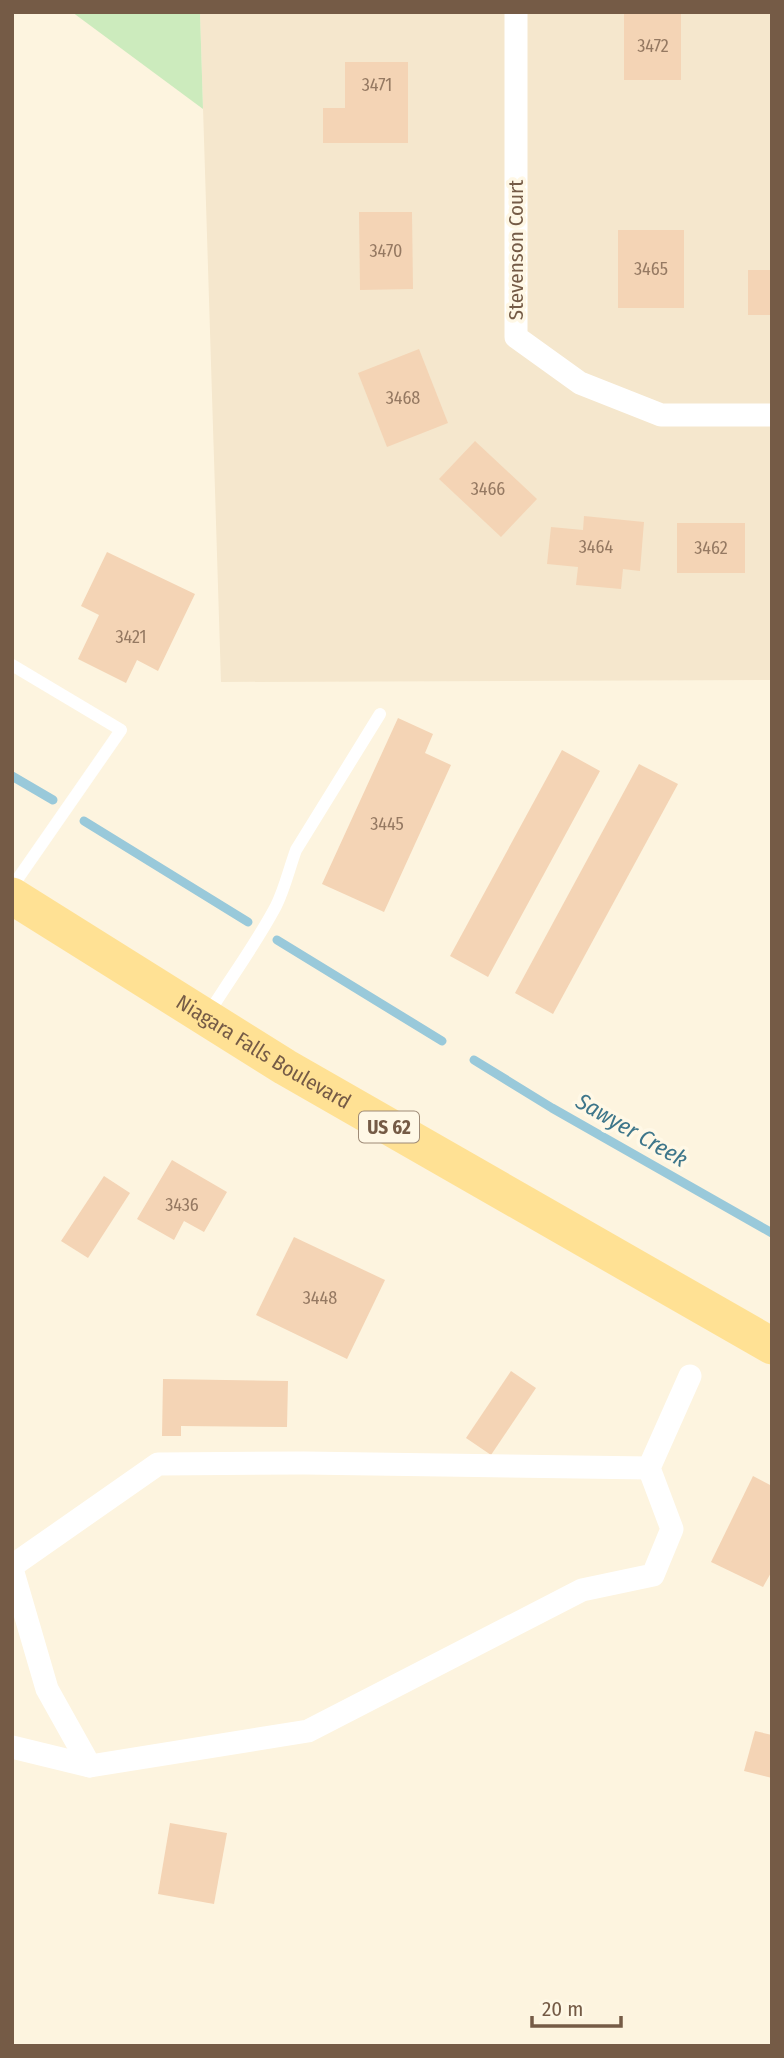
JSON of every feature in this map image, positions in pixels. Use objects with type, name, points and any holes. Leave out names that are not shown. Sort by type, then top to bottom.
[{"type":"main road","name":"Niagara Falls Boulevard","points":[[12,896],[285,1067],[772,1346]]},
{"type":"street","name":"Stevenson Court","points":[[516,12],[516,337],[580,383],[661,415],[772,415]]},
{"type":"street","points":[[12,1747],[90,1766],[308,1731],[582,1590],[653,1575],[672,1529],[649,1468],[690,1376]]},
{"type":"street","points":[[90,1766],[47,1689],[12,1568],[158,1464],[304,1463],[649,1468]]},
{"type":"lane","points":[[12,665],[121,730],[12,887]]},
{"type":"lane","points":[[206,1017],[275,908],[285,887],[296,850],[380,714]]},
{"type":"shaded area","points":[[200,12],[772,12],[772,680],[221,682]]},
{"type":"green space","points":[[72,12],[200,12],[203,109]]},
{"type":"building","points":[[624,12],[681,12],[681,80],[624,80]]},
{"type":"building","points":[[345,62],[408,62],[408,143],[323,143],[323,108],[345,108]]},
{"type":"building","points":[[359,212],[412,212],[413,289],[360,290]]},
{"type":"building","points":[[618,230],[684,230],[684,308],[618,308]]},
{"type":"building","points":[[748,270],[772,270],[772,315],[748,315]]},
{"type":"building","points":[[419,349],[448,423],[387,447],[358,373]]},
{"type":"building","points":[[475,441],[537,499],[501,537],[439,479]]},
{"type":"building","points":[[584,516],[644,522],[640,571],[623,569],[621,589],[576,585],[578,567],[547,564],[551,527],[583,530]]},
{"type":"building","points":[[677,523],[745,523],[745,573],[677,573]]},
{"type":"building","points":[[107,552],[195,594],[158,671],[137,660],[126,683],[78,659],[99,615],[81,606]]},
{"type":"building","points":[[398,718],[433,734],[425,753],[451,765],[384,912],[322,884]]},
{"type":"building","points":[[562,750],[600,771],[488,977],[450,956]]},
{"type":"building","points":[[639,764],[678,784],[553,1014],[515,993]]},
{"type":"building","points":[[172,1160],[227,1192],[204,1232],[184,1221],[174,1240],[137,1219]]},
{"type":"building","points":[[104,1176],[130,1193],[88,1258],[61,1241]]},
{"type":"building","points":[[294,1237],[385,1280],[347,1359],[256,1315]]},
{"type":"building","points":[[511,1371],[536,1388],[491,1455],[466,1438]]},
{"type":"building","points":[[163,1379],[288,1381],[287,1427],[181,1426],[181,1436],[162,1436]]},
{"type":"building","points":[[753,1476],[772,1486],[772,1571],[763,1587],[711,1562]]},
{"type":"building","points":[[755,1731],[772,1735],[772,1778],[744,1771]]},
{"type":"building","points":[[170,1823],[227,1833],[214,1904],[158,1894]]},
{"type":"waterway","name":"Sawyer Creek","points":[[12,776],[53,800]]},
{"type":"waterway","name":"Sawyer Creek","points":[[84,821],[248,922]]},
{"type":"waterway","name":"Sawyer Creek","points":[[277,940],[442,1041]]},
{"type":"waterway","name":"Sawyer Creek","points":[[474,1060],[552,1108],[772,1233]]}]
